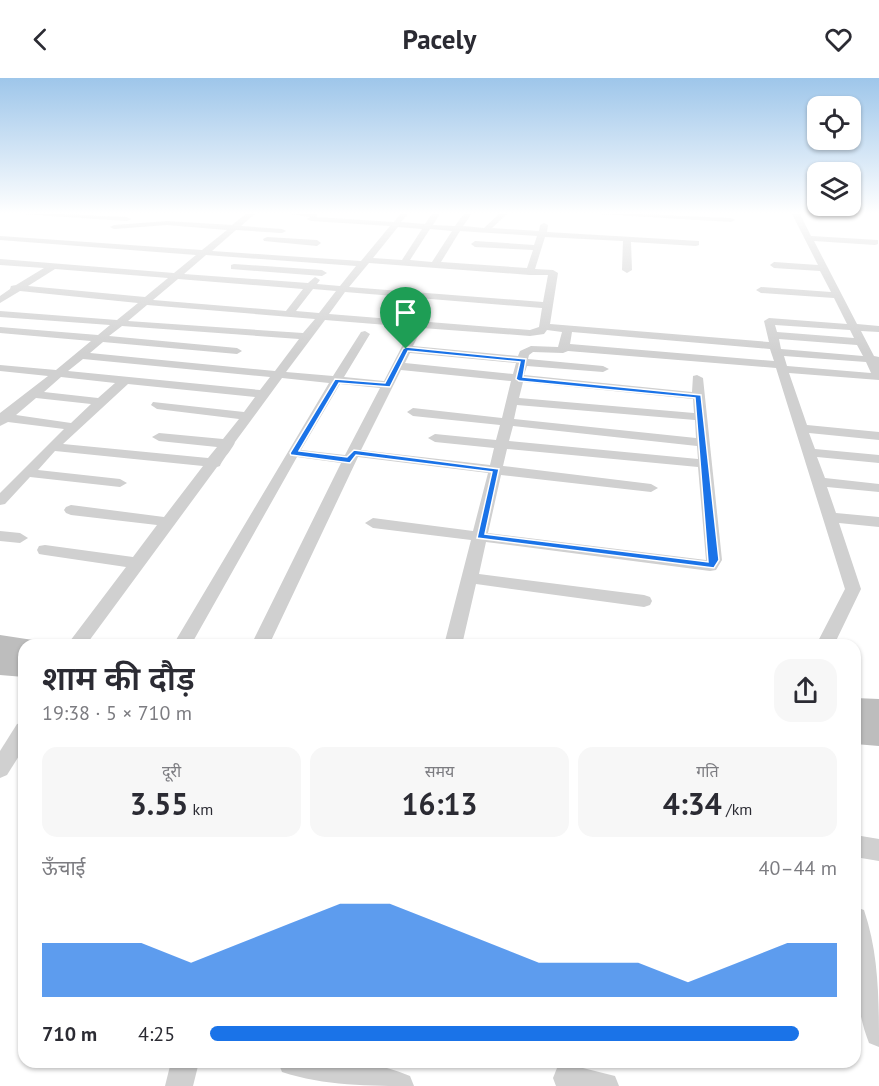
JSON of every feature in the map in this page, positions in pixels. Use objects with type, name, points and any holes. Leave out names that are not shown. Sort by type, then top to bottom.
[{"type":"main road","points":[[0,645],[18,646]]},
{"type":"main road","points":[[0,665],[18,666]]},
{"type":"main road","points":[[861,710],[879,711]]},
{"type":"main road","points":[[861,732],[879,734]]},
{"type":"street","points":[[0,300],[64,259]]},
{"type":"street","points":[[2,419],[195,259]]},
{"type":"street","points":[[0,287],[418,326],[530,333],[540,332],[544,327],[555,274],[404,263],[294,259]]},
{"type":"street","points":[[81,639],[367,259]]},
{"type":"street","points":[[404,263],[406,259]]},
{"type":"street","points":[[435,265],[438,259]]},
{"type":"street","points":[[530,272],[533,259]]},
{"type":"street","points":[[627,259],[627,270]]},
{"type":"street","points":[[564,347],[879,377],[874,360],[818,259]]},
{"type":"street","points":[[0,262],[548,305]]},
{"type":"street","points":[[290,314],[332,262]]},
{"type":"street","points":[[774,266],[822,268]]},
{"type":"street","points":[[234,267],[322,273]]},
{"type":"street","points":[[761,290],[837,295]]},
{"type":"street","points":[[0,314],[308,337]]},
{"type":"street","points":[[828,639],[853,589],[781,367],[769,321],[879,329]]},
{"type":"street","points":[[263,639],[418,326]]},
{"type":"street","points":[[544,327],[774,344],[874,360]]},
{"type":"street","points":[[455,639],[526,350],[561,351],[568,329]]},
{"type":"street","points":[[0,330],[237,351]]},
{"type":"street","points":[[186,639],[364,334]]},
{"type":"street","points":[[774,344],[879,340]]},
{"type":"street","points":[[406,349],[603,369]]},
{"type":"street","points":[[80,355],[387,385]]},
{"type":"street","points":[[397,366],[699,396]]},
{"type":"street","points":[[0,368],[266,394]]},
{"type":"street","points":[[373,524],[710,566],[714,560],[697,378]]},
{"type":"street","points":[[0,501],[52,447],[124,381]]},
{"type":"street","points":[[33,394],[101,402]]},
{"type":"street","points":[[514,401],[701,417]]},
{"type":"street","points":[[157,405],[249,416]]},
{"type":"street","points":[[413,412],[703,443]]},
{"type":"street","points":[[2,419],[75,427]]},
{"type":"street","points":[[801,428],[879,436]]},
{"type":"street","points":[[159,436],[229,444]]},
{"type":"street","points":[[435,438],[705,464]]},
{"type":"street","points":[[52,447],[215,463]]},
{"type":"street","points":[[808,452],[879,459]]},
{"type":"street","points":[[294,453],[352,456],[496,470],[651,488]]},
{"type":"street","points":[[28,473],[120,483]]},
{"type":"street","points":[[818,482],[879,488]]},
{"type":"street","points":[[70,510],[169,522]]},
{"type":"street","points":[[829,517],[879,522]]},
{"type":"street","points":[[0,536],[20,538]]},
{"type":"street","points":[[45,550],[138,563]]},
{"type":"street","points":[[470,578],[644,601]]},
{"type":"street","points":[[0,769],[18,740]]},
{"type":"street","points":[[861,847],[879,850]]},
{"type":"street","points":[[861,933],[870,955],[879,1033]]},
{"type":"street","points":[[179,1086],[184,1068]]},
{"type":"street","points":[[319,1068],[400,1086]]},
{"type":"street","points":[[567,1075],[605,1086]]},
{"type":"route","points":[[406,349],[524,360],[519,379],[699,396],[714,560],[710,566],[480,536],[496,470],[354,453],[350,460],[294,453],[337,380],[387,385],[406,349]]}]
